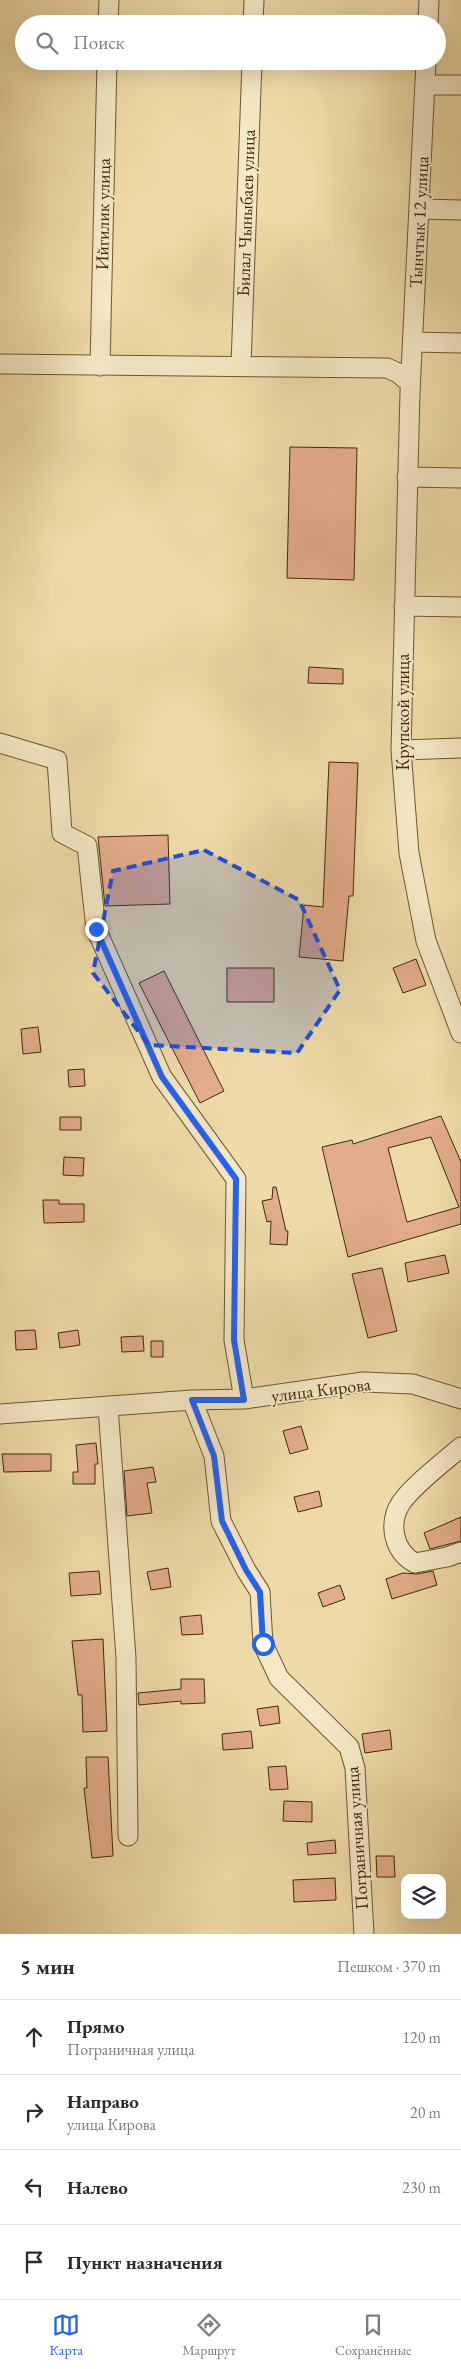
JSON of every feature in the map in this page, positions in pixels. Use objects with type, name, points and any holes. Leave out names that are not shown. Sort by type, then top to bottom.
[{"type":"street","points":[[108,15],[109,0]]},
{"type":"street","points":[[253,15],[254,0]]},
{"type":"street","points":[[428,15],[429,0]]},
{"type":"street","name":"Ийгилик улица","points":[[100,366],[108,70]]},
{"type":"street","name":"Билал Чыныбаев улица","points":[[241,365],[252,70]]},
{"type":"street","name":"Тынчтык 12 улица","points":[[410,384],[426,70]]},
{"type":"street","points":[[426,85],[461,85]]},
{"type":"street","points":[[420,209],[461,210]]},
{"type":"street","points":[[413,342],[461,342]]},
{"type":"street","points":[[0,364],[387,368],[398,373],[410,384]]},
{"type":"street","name":"Крупской улица","points":[[410,384],[402,750],[410,853],[424,932],[461,1033]]},
{"type":"street","points":[[408,477],[461,478]]},
{"type":"street","points":[[404,606],[461,607]]},
{"type":"street","points":[[0,743],[57,760],[62,833],[87,846],[96,929],[162,1077],[236,1179],[234,1340],[244,1400]]},
{"type":"street","points":[[402,750],[461,748]]},
{"type":"street","name":"улица Кирова","points":[[0,1414],[192,1400],[244,1400],[362,1382],[413,1384],[461,1399]]},
{"type":"street","name":"Пограничная улица","points":[[192,1400],[214,1456],[222,1521],[246,1570],[260,1592],[263,1644],[279,1678],[349,1747],[355,1768],[364,1934]]},
{"type":"street","points":[[108,1406],[126,1658],[128,1836]]},
{"type":"street","points":[[461,1447],[402,1502],[394,1525],[395,1540],[401,1551],[415,1563],[447,1557],[461,1552]]},
{"type":"highlighted area","points":[[204,850],[299,900],[340,990],[297,1053],[149,1045],[93,973],[113,871]]},
{"type":"building","points":[[290,447],[357,448],[354,580],[287,578]]},
{"type":"building","points":[[309,667],[343,669],[343,684],[308,683]]},
{"type":"building","points":[[329,762],[358,763],[353,896],[349,896],[343,961],[299,957],[304,905],[323,907]]},
{"type":"building","points":[[168,835],[170,904],[105,906],[98,837]]},
{"type":"building","points":[[416,959],[426,985],[403,993],[393,968]]},
{"type":"building","points":[[227,968],[274,968],[274,1002],[227,1002]]},
{"type":"building","points":[[164,971],[224,1091],[200,1103],[139,983]]},
{"type":"building","points":[[38,1027],[41,1052],[23,1054],[21,1029]]},
{"type":"building","points":[[84,1069],[85,1086],[69,1087],[68,1070]]},
{"type":"building","points":[[441,1116],[461,1162],[461,1224],[348,1257],[322,1147],[352,1140],[353,1144]],"holes":[[[431,1137],[459,1207],[407,1222],[388,1148]]]},
{"type":"building","points":[[60,1117],[81,1117],[81,1130],[60,1130]]},
{"type":"building","points":[[64,1157],[84,1158],[83,1176],[63,1175]]},
{"type":"building","points":[[273,1187],[276,1187],[286,1231],[288,1231],[287,1245],[270,1244],[271,1221],[267,1222],[262,1201],[272,1199]]},
{"type":"building","points":[[43,1200],[59,1200],[59,1204],[84,1204],[84,1222],[44,1223]]},
{"type":"building","points":[[445,1255],[449,1273],[408,1282],[405,1263]]},
{"type":"building","points":[[382,1268],[397,1331],[368,1338],[352,1274]]},
{"type":"building","points":[[35,1330],[37,1349],[16,1350],[15,1331]]},
{"type":"building","points":[[78,1330],[80,1345],[60,1348],[58,1333]]},
{"type":"building","points":[[143,1336],[144,1351],[122,1352],[121,1337]]},
{"type":"building","points":[[151,1341],[163,1341],[163,1357],[151,1357]]},
{"type":"building","points":[[301,1426],[308,1449],[290,1454],[283,1431]]},
{"type":"building","points":[[96,1443],[98,1464],[95,1464],[95,1484],[73,1484],[73,1472],[78,1472],[76,1445]]},
{"type":"building","points":[[2,1454],[51,1454],[51,1471],[4,1472]]},
{"type":"building","points":[[153,1467],[156,1482],[147,1483],[152,1513],[127,1516],[124,1471]]},
{"type":"building","points":[[319,1491],[322,1506],[298,1512],[294,1497]]},
{"type":"building","points":[[461,1517],[461,1541],[430,1549],[424,1533]]},
{"type":"building","points":[[168,1568],[171,1587],[151,1590],[147,1572]]},
{"type":"building","points":[[99,1571],[101,1594],[71,1596],[69,1573]]},
{"type":"building","points":[[433,1571],[437,1585],[392,1599],[386,1579],[403,1573],[417,1574]]},
{"type":"building","points":[[340,1585],[345,1599],[323,1607],[318,1593]]},
{"type":"building","points":[[201,1615],[203,1634],[182,1635],[180,1617]]},
{"type":"building","points":[[103,1639],[107,1731],[83,1732],[82,1695],[78,1695],[72,1641]]},
{"type":"building","points":[[181,1679],[204,1679],[205,1703],[181,1704],[181,1701],[139,1705],[138,1693],[181,1689]]},
{"type":"building","points":[[278,1706],[280,1723],[260,1726],[257,1709]]},
{"type":"building","points":[[390,1730],[392,1749],[365,1753],[362,1734]]},
{"type":"building","points":[[251,1731],[253,1748],[223,1750],[222,1734]]},
{"type":"building","points":[[86,1757],[108,1757],[113,1856],[92,1858],[84,1788],[87,1788]]},
{"type":"building","points":[[286,1766],[288,1789],[270,1790],[268,1767]]},
{"type":"building","points":[[284,1801],[312,1802],[312,1822],[283,1821]]},
{"type":"building","points":[[335,1840],[336,1853],[308,1855],[307,1843]]},
{"type":"building","points":[[376,1856],[394,1856],[395,1877],[377,1877]]},
{"type":"building","points":[[335,1878],[336,1900],[294,1902],[293,1880]]},
{"type":"route","points":[[96,929],[162,1077],[236,1179],[234,1340],[244,1400],[192,1400],[214,1456],[222,1521],[246,1570],[260,1592],[263,1644]]}]
